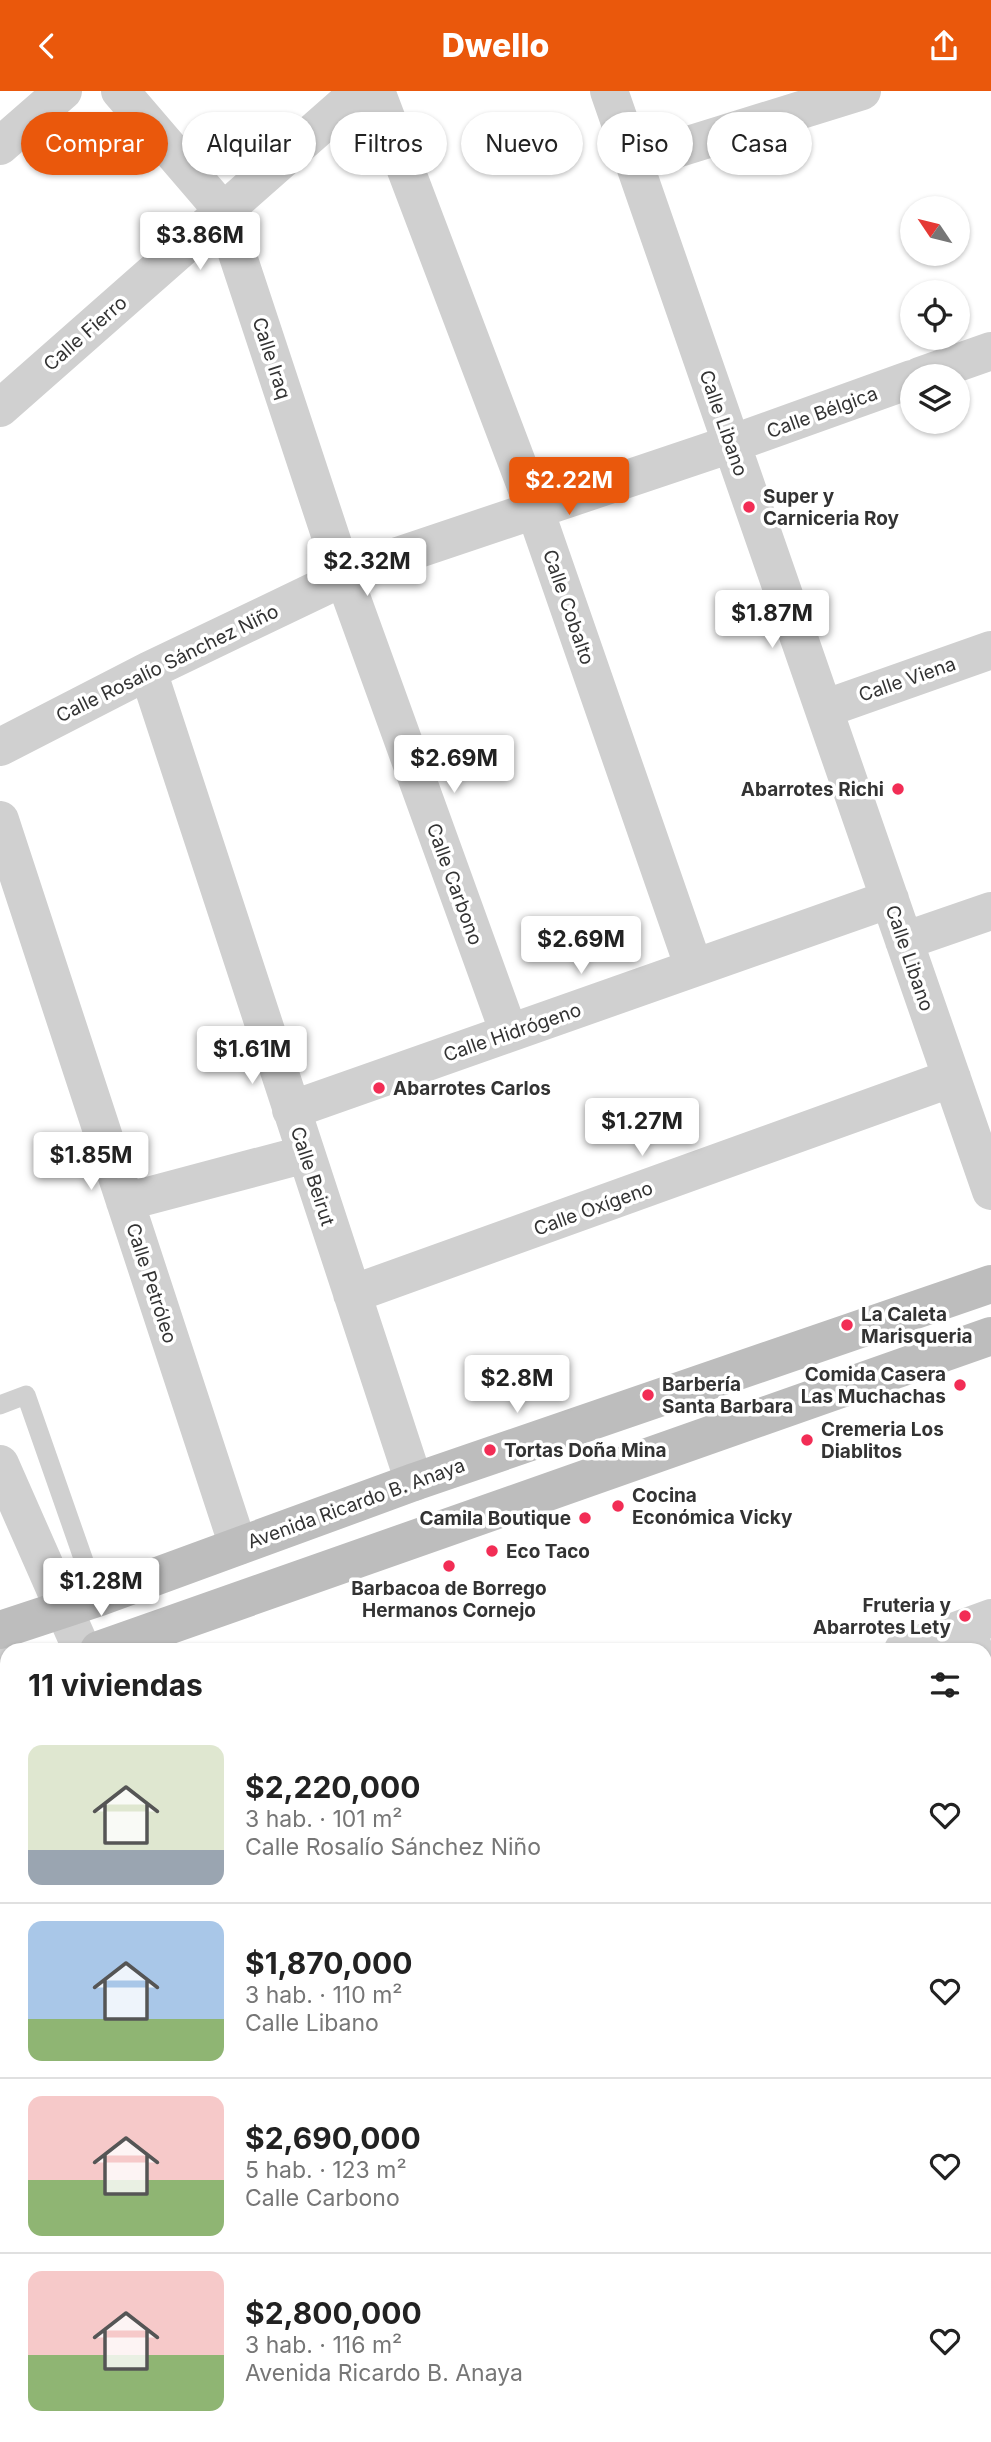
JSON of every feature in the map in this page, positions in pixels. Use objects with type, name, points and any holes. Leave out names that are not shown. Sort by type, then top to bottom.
[{"type":"main road","name":"Avenida Ricardo B. Anaya","points":[[0,1630],[100,1597],[414,1482],[991,1284]]},
{"type":"main road","points":[[119,1643],[991,1336]]},
{"type":"street","points":[[0,146],[63,91]]},
{"type":"street","name":"Calle Iraq","points":[[120,91],[223,211],[344,577]]},
{"type":"street","name":"Calle Fierro","points":[[0,408],[360,91]]},
{"type":"street","name":"Calle Cobalto","points":[[376,91],[536,510],[694,968]]},
{"type":"street","name":"Calle Libano","points":[[609,91],[616,112]]},
{"type":"street","points":[[693,144],[862,91]]},
{"type":"street","name":"Calle Libano","points":[[638,175],[991,1191]]},
{"type":"street","points":[[954,364],[991,351]]},
{"type":"street","name":"Calle Bélgica","points":[[732,444],[900,383]]},
{"type":"street","name":"Calle Rosalío Sánchez Niño","points":[[0,747],[148,671],[365,567],[732,444]]},
{"type":"street","name":"Calle Carbono","points":[[344,577],[509,1033]]},
{"type":"street","name":"Calle Viena","points":[[824,709],[991,650]]},
{"type":"street","name":"Calle Beirut","points":[[148,671],[414,1482]]},
{"type":"street","name":"Calle Petróleo","points":[[0,820],[238,1546]]},
{"type":"street","name":"Calle Hidrógeno","points":[[292,1109],[890,899]]},
{"type":"street","points":[[904,941],[991,911]]},
{"type":"street","name":"Calle Oxígeno","points":[[352,1294],[952,1078]]},
{"type":"street","points":[[125,1202],[306,1154]]},
{"type":"street","points":[[0,1464],[79,1643]]},
{"type":"street","points":[[931,1643],[980,1631]]},
{"type":"lane","points":[[0,1405],[26,1395],[84,1561],[100,1597]]},
{"type":"place","name":"Super y Carniceria Roy","points":[[749,507]]},
{"type":"place","name":"Abarrotes Richi","points":[[898,789]]},
{"type":"place","name":"Abarrotes Carlos","points":[[379,1088]]},
{"type":"place","name":"La Caleta Marisqueria","points":[[847,1325]]},
{"type":"place","name":"Comida Casera Las Muchachas","points":[[960,1385]]},
{"type":"place","name":"Barbería Santa Barbara","points":[[648,1395]]},
{"type":"place","name":"Cremeria Los Diablitos","points":[[807,1440]]},
{"type":"place","name":"Tortas Doña Mina","points":[[490,1450]]},
{"type":"place","name":"Cocina Económica Vicky","points":[[618,1506]]},
{"type":"place","name":"Camila Boutique","points":[[585,1518]]},
{"type":"place","name":"Eco Taco","points":[[492,1551]]},
{"type":"place","name":"Barbacoa de Borrego Hermanos Cornejo","points":[[449,1566]]},
{"type":"place","name":"Fruteria y Abarrotes Lety","points":[[965,1616]]}]
